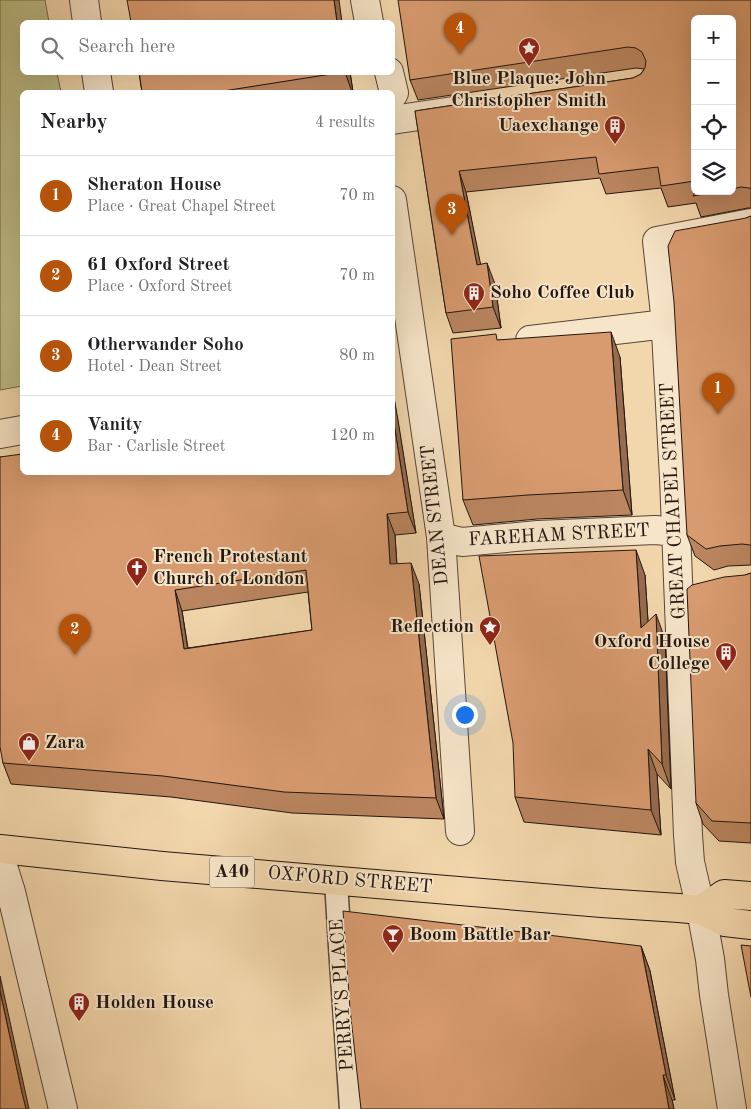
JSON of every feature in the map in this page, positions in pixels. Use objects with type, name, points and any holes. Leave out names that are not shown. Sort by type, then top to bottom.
[{"type":"main road","name":"OXFORD STREET","points":[[0,849],[162,866],[701,910],[725,922],[751,925]]},
{"type":"main road","points":[[701,910],[724,894],[751,896]]},
{"type":"street","points":[[84,0],[87,20]]},
{"type":"street","points":[[366,0],[369,20]]},
{"type":"street","points":[[96,75],[99,90]]},
{"type":"street","points":[[391,75],[393,90]]},
{"type":"street","points":[[395,120],[480,107]]},
{"type":"street","name":"DEAN STREET","points":[[395,221],[441,537],[460,831]]},
{"type":"street","name":"GREAT CHAPEL STREET","points":[[732,1109],[710,960],[690,862],[688,835],[691,590],[677,532],[666,324],[657,241],[751,223]]},
{"type":"street","points":[[510,342],[666,324]]},
{"type":"street","points":[[0,434],[20,430]]},
{"type":"street","name":"FAREHAM STREET","points":[[441,537],[462,542],[538,535],[655,530],[677,532]]},
{"type":"street","points":[[0,857],[12,892],[63,1109]]},
{"type":"lane","name":"PERRY'S PLACE","points":[[336,880],[351,1109]]},
{"type":"shaded area","points":[[0,0],[45,0],[49,20],[20,20],[20,75],[57,75],[61,90],[20,90],[20,386],[0,390]]},
{"type":"building","points":[[127,0],[334,0],[337,20],[131,20]]},
{"type":"building","points":[[398,0],[751,0],[751,189],[736,188],[736,15],[691,15],[691,182],[661,186],[658,167],[599,174],[596,157],[459,171],[477,265],[487,263],[493,307],[446,313],[415,111],[633,78],[641,74],[645,68],[646,61],[642,52],[636,48],[628,47],[410,80]]},
{"type":"building","points":[[139,75],[325,75],[230,90],[142,90]]},
{"type":"building","points":[[751,216],[751,546],[742,544],[706,549],[687,535],[674,302],[668,246],[675,231]]},
{"type":"building","points":[[611,332],[623,490],[463,500],[451,339],[496,334],[497,340]]},
{"type":"building","points":[[395,430],[408,512],[387,514],[390,564],[411,563],[436,798],[284,792],[163,776],[3,763],[0,747],[0,457],[20,454],[20,475],[395,475]],"holes":[[[306,570],[312,630],[184,649],[175,590]]]},
{"type":"building","points":[[636,550],[641,628],[656,614],[662,764],[648,749],[651,810],[515,797],[513,743],[479,556]]},
{"type":"building","points":[[751,573],[751,823],[712,821],[696,803],[687,589],[692,585],[724,577]]},
{"type":"building","points":[[343,911],[641,946],[666,1075],[663,1075],[669,1109],[361,1109],[350,1009]]},
{"type":"building","points":[[741,945],[751,946],[751,997]]},
{"type":"building","points":[[0,991],[22,1093],[26,1109],[0,1109]]},
{"type":"place","name":"Vanity","points":[[460,54]]},
{"type":"place","name":"Blue Plaque: John Christopher Smith","points":[[529,67]]},
{"type":"place","name":"Uaexchange","points":[[615,145]]},
{"type":"place","name":"Otherwander Soho","points":[[452,235]]},
{"type":"place","name":"Soho Coffee Club","points":[[474,312]]},
{"type":"place","name":"Sheraton House","points":[[718,414]]},
{"type":"place","name":"French Protestant Church of London","points":[[137,587]]},
{"type":"place","name":"Reflection","points":[[490,646]]},
{"type":"place","name":"61 Oxford Street","points":[[75,655]]},
{"type":"place","name":"Oxford House College","points":[[726,672]]},
{"type":"place","name":"Zara","points":[[29,762]]},
{"type":"place","name":"Boom Battle Bar","points":[[393,954]]},
{"type":"place","name":"Holden House","points":[[79,1022]]}]
